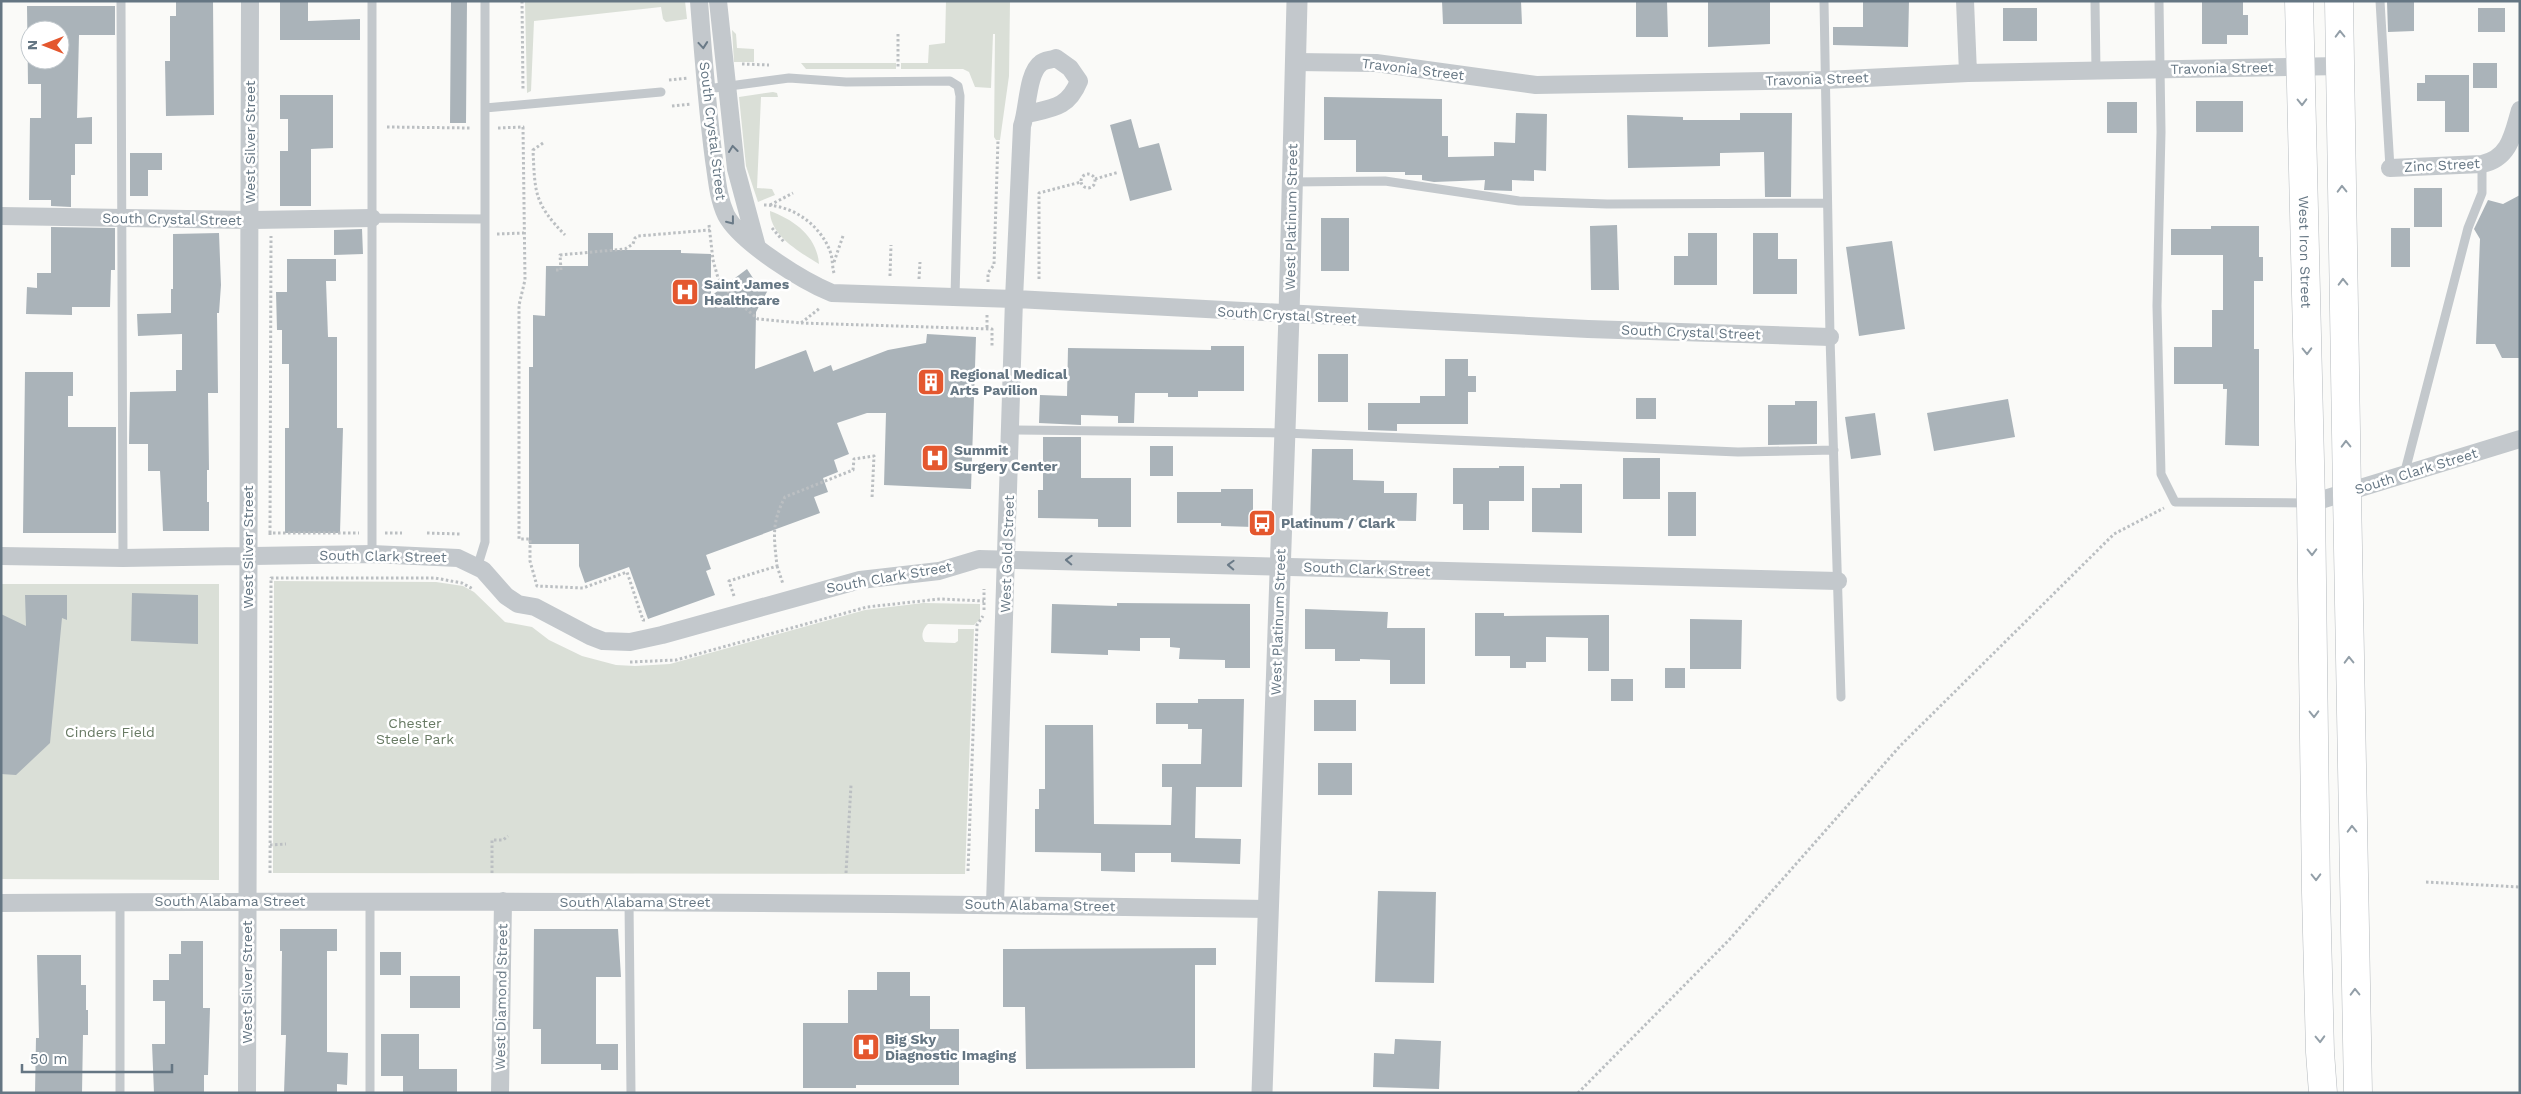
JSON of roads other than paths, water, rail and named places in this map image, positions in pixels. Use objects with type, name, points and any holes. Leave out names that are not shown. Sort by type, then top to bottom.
[{"type":"main road","name":"West Iron Street","points":[[2299,1],[2311,503],[2316,892],[2320,1052],[2324,1093]]},
{"type":"main road","points":[[2339,1],[2358,1093]]},
{"type":"street","name":"West Silver Street","points":[[247,1093],[250,1]]},
{"type":"street","name":"South Crystal Street","points":[[698,1],[720,202],[727,217],[757,247],[813,286],[832,293],[1014,299],[1289,315],[1830,337]]},
{"type":"street","name":"South Crystal Street","points":[[718,1],[730,85],[736,169],[757,247]]},
{"type":"street","name":"West Platinum Street","points":[[1262,1093],[1289,315],[1297,1]]},
{"type":"street","points":[[1965,1],[1968,73]]},
{"type":"street","name":"Travonia Street","points":[[1296,62],[1376,63],[1536,85],[1825,80],[1968,73],[2340,66]]},
{"type":"street","name":"Zinc Street","points":[[2390,168],[2482,164],[2496,159],[2508,147],[2520,110]]},
{"type":"street","name":"West Gold Street","points":[[995,904],[1018,179],[1022,126],[1027,114]]},
{"type":"street","name":"South Crystal Street","points":[[1,216],[249,220],[372,218]]},
{"type":"street","name":"South Clark Street","points":[[2311,503],[2520,438]]},
{"type":"street","name":"South Clark Street","points":[[1,556],[123,558],[372,554],[458,558],[483,570],[506,596],[518,604],[535,607],[603,641],[630,642],[662,635],[860,580],[939,571],[979,559],[1838,582]]},
{"type":"street","name":"South Alabama Street","points":[[1,903],[503,901],[995,904],[1269,909]]},
{"type":"street","name":"West Diamond Street","points":[[500,1093],[503,901]]},
{"type":"lane","points":[[120,1],[123,558]]},
{"type":"lane","points":[[372,1],[372,554]]},
{"type":"lane","points":[[477,568],[485,542],[485,1]]},
{"type":"lane","points":[[1824,1],[1830,337],[1841,697]]},
{"type":"lane","points":[[2096,1],[2096,71]]},
{"type":"lane","points":[[2159,1],[2157,306],[2161,474],[2175,502],[2311,503]]},
{"type":"lane","points":[[2380,1],[2390,168]]},
{"type":"lane","points":[[707,89],[789,78],[846,82],[950,81],[958,86],[960,96],[955,297]]},
{"type":"lane","points":[[485,108],[661,92]]},
{"type":"lane","points":[[2404,475],[2468,228],[2482,193],[2482,164]]},
{"type":"lane","points":[[1292,182],[1385,181],[1518,201],[1607,204],[1827,203]]},
{"type":"lane","points":[[372,218],[485,219]]},
{"type":"lane","points":[[1011,430],[1284,433],[1738,452],[1834,450]]},
{"type":"lane","points":[[370,901],[370,1093]]},
{"type":"lane","points":[[120,902],[120,1093]]},
{"type":"lane","points":[[629,902],[631,1093]]},
{"type":"place","name":"Saint James Healthcare","points":[[685,292]]},
{"type":"place","name":"Regional Medical Arts Pavilion","points":[[931,382]]},
{"type":"place","name":"Summit Surgery Center","points":[[935,458]]},
{"type":"place","name":"Platinum / Clark","points":[[1262,523]]},
{"type":"place","name":"Big Sky Diagnostic Imaging","points":[[866,1047]]},
{"type":"park label","name":"Cinders Field","points":[[110,732]]},
{"type":"park label","name":"Chester Steele Park","points":[[415,732]]}]
